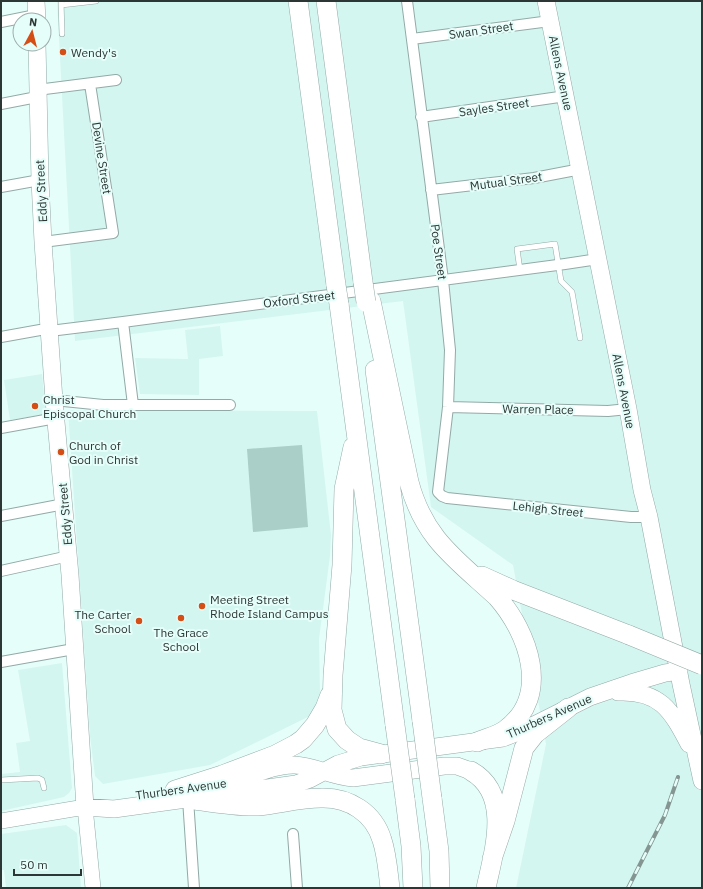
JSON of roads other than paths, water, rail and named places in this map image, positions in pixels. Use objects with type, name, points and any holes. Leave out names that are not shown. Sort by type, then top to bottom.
[{"type":"highway","points":[[298,1],[405,799],[411,846],[413,888]]},
{"type":"highway","points":[[326,1],[359,252],[368,301],[432,798],[438,851],[440,888]]},
{"type":"highway","points":[[368,301],[414,498],[426,524],[437,541],[452,557],[497,597],[511,614],[522,634],[530,660],[531,686],[528,699],[521,714],[499,734],[477,742]]},
{"type":"highway","points":[[356,434],[344,489],[342,565],[333,676],[332,710],[335,724],[346,740],[359,748],[381,754]]},
{"type":"highway","points":[[452,557],[468,568],[495,582],[702,665]]},
{"type":"highway","points":[[181,794],[222,775],[275,755],[296,744],[309,733],[321,717],[328,700],[333,676]]},
{"type":"highway","points":[[492,859],[505,821],[524,748],[535,734],[568,708]]},
{"type":"highway","points":[[471,770],[485,781],[494,798],[496,812],[497,827],[486,888]]},
{"type":"highway","points":[[181,794],[252,806],[323,798],[348,802],[369,817],[379,832],[384,850],[390,888]]},
{"type":"main road","name":"Allens Avenue","points":[[546,1],[581,169],[628,409],[642,490],[649,518],[702,781]]},
{"type":"main road","name":"Eddy Street","points":[[37,52],[37,94],[43,242],[54,400],[68,556],[85,807],[93,888]]},
{"type":"main road","name":"Thurbers Avenue","points":[[324,771],[352,759],[477,742],[511,735],[602,693],[665,673],[679,671]]},
{"type":"main road","points":[[602,693],[634,692],[645,694],[656,699],[666,707],[673,716],[698,760]]},
{"type":"main road","name":"Thurbers Avenue","points":[[1,821],[85,807],[106,799],[181,794],[216,786],[284,766],[301,766],[353,778],[444,766],[457,766],[471,770]]},
{"type":"street","name":"Poe Street","points":[[407,1],[443,280],[450,356],[448,408],[438,489],[440,494],[447,498]]},
{"type":"street","points":[[1,22],[12,19]]},
{"type":"street","name":"Swan Street","points":[[412,39],[550,21]]},
{"type":"street","points":[[1,104],[37,94],[116,80]]},
{"type":"street","name":"Devine Street","points":[[43,242],[113,233],[90,84]]},
{"type":"street","name":"Sayles Street","points":[[421,117],[566,96]]},
{"type":"street","name":"Mutual Street","points":[[431,190],[534,174],[581,169]]},
{"type":"street","points":[[1,187],[40,180]]},
{"type":"street","name":"Oxford Street","points":[[1,337],[40,330],[58,330],[123,322],[598,259]]},
{"type":"street","points":[[123,322],[132,405]]},
{"type":"street","points":[[54,400],[132,405],[230,405]]},
{"type":"street","name":"Warren Place","points":[[448,408],[608,411],[628,409]]},
{"type":"street","points":[[1,428],[56,418]]},
{"type":"street","name":"Lehigh Street","points":[[447,498],[649,518]]},
{"type":"street","points":[[1,516],[64,504]]},
{"type":"street","points":[[1,571],[68,556]]},
{"type":"street","points":[[1,662],[74,649]]},
{"type":"street","points":[[181,794],[194,888]]},
{"type":"street","points":[[293,834],[297,888]]},
{"type":"lane","points":[[62,34],[61,3],[96,1]]},
{"type":"lane","points":[[520,270],[517,249],[555,244],[561,281],[572,292],[580,338]]},
{"type":"lane","points":[[1,780],[38,778],[42,780],[44,788]]},
{"type":"railway","points":[[628,888],[665,815],[678,777]]},
{"type":"place","name":"Wendy's","points":[[63,52]]},
{"type":"place","name":"Christ Episcopal Church","points":[[35,406]]},
{"type":"place","name":"Church of God in Christ","points":[[61,452]]},
{"type":"place","name":"Meeting Street Rhode Island Campus","points":[[202,606]]},
{"type":"place","name":"The Grace School","points":[[181,618]]},
{"type":"place","name":"The Carter School","points":[[139,621]]}]
